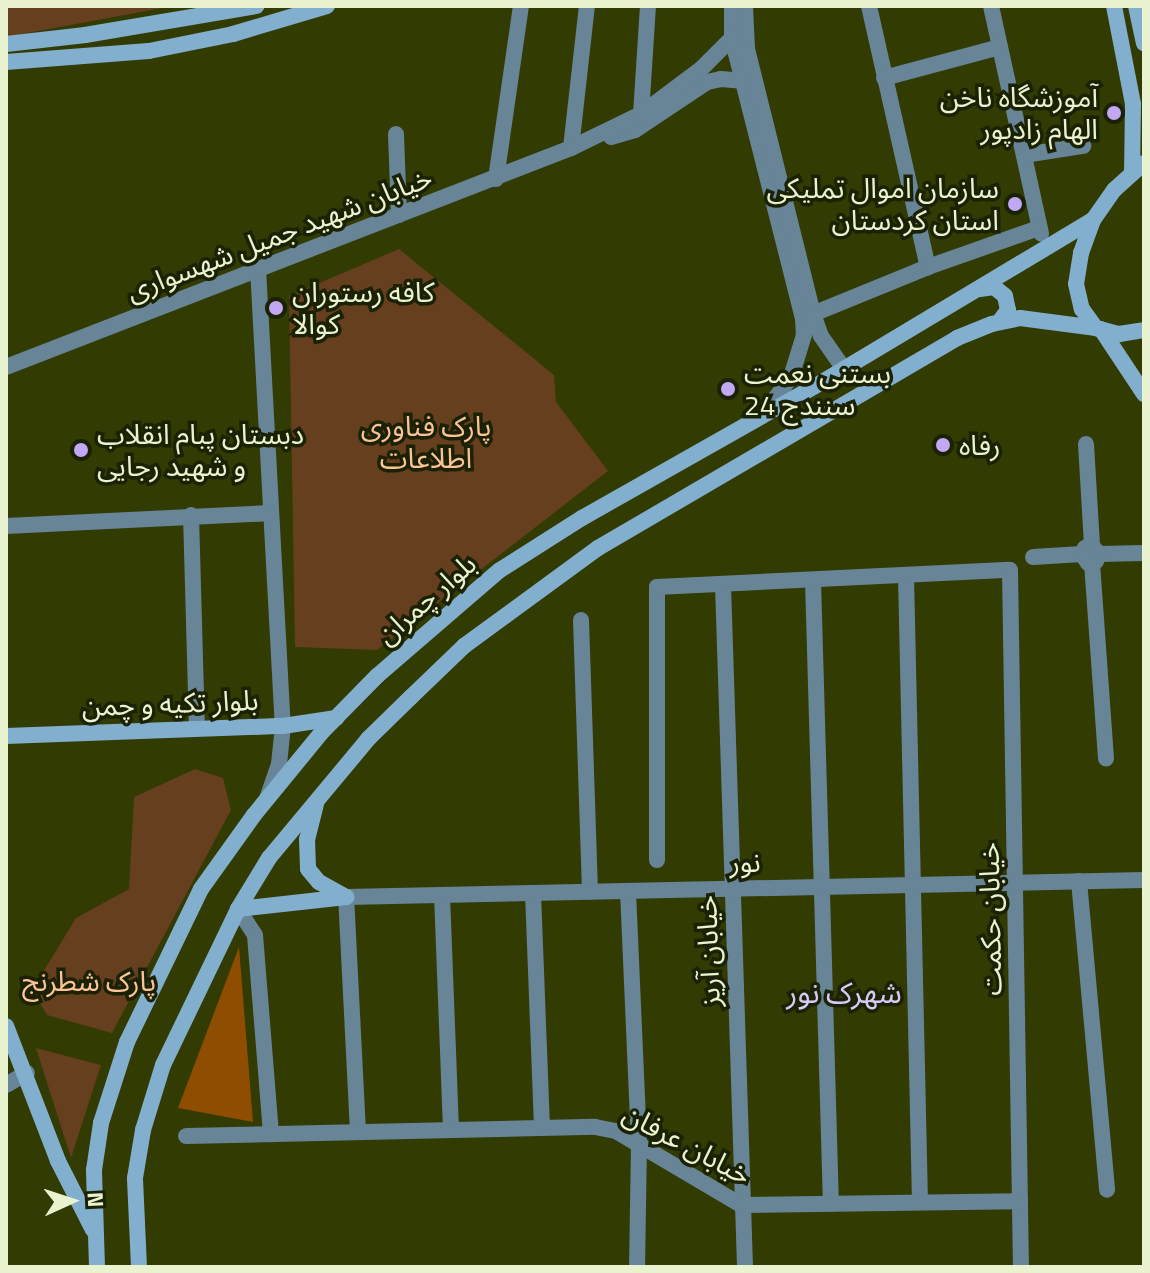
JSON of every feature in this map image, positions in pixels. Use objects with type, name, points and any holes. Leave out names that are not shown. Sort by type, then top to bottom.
[{"type":"main road","points":[[6,44],[85,35],[257,6]]},
{"type":"main road","points":[[6,62],[149,51],[233,34],[327,6]]},
{"type":"main road","points":[[1114,6],[1133,104],[1138,168],[1114,190],[1093,220],[1081,253],[1076,284],[1082,309],[1099,328],[1144,394]]},
{"type":"main road","points":[[1136,6],[1144,43]]},
{"type":"main road","name":"بلوار چمران","points":[[97,1267],[94,1170],[101,1123],[127,1042],[201,889],[266,800],[336,718],[377,676],[500,570],[582,518],[844,369],[1093,220]]},
{"type":"main road","points":[[980,289],[994,287],[1005,296],[1008,310],[999,322]]},
{"type":"main road","points":[[139,1267],[135,1178],[143,1130],[163,1065],[238,909],[269,858],[317,798],[411,697],[464,646],[598,548],[957,338],[999,322],[1020,318],[1099,328],[1119,334],[1144,330]]},
{"type":"main road","name":"بلوار تکیه و چمن","points":[[6,736],[283,726],[336,718]]},
{"type":"main road","points":[[317,798],[307,839],[308,869],[319,882],[346,897]]},
{"type":"main road","points":[[238,909],[346,897]]},
{"type":"main road","points":[[6,1026],[27,1073],[58,1161],[94,1233]]},
{"type":"street","points":[[496,179],[521,6]]},
{"type":"street","points":[[571,148],[587,6]]},
{"type":"street","points":[[641,114],[648,6]]},
{"type":"street","points":[[732,6],[732,38],[742,81],[808,316],[844,369]]},
{"type":"street","points":[[745,6],[747,49],[808,316],[791,377],[762,416]]},
{"type":"street","points":[[869,6],[928,267]]},
{"type":"street","points":[[808,316],[928,267],[1040,231],[991,6]]},
{"type":"street","name":"خیابان شهید جمیل شهسواری","points":[[6,367],[571,148],[641,114],[701,69],[732,38]]},
{"type":"street","points":[[884,78],[1000,47]]},
{"type":"street","name":"خیابان شهید جمیل شهسواری","points":[[571,148],[635,130],[707,82],[721,79],[742,81]]},
{"type":"street","points":[[396,134],[399,215]]},
{"type":"street","points":[[1024,155],[1083,146]]},
{"type":"street","points":[[258,268],[283,726],[279,764],[266,800]]},
{"type":"street","points":[[1086,444],[1106,759]]},
{"type":"street","points":[[6,526],[271,513]]},
{"type":"street","points":[[191,515],[197,727]]},
{"type":"street","points":[[1033,557],[1144,553]]},
{"type":"street","name":"خیابان حکمت","points":[[906,576],[1010,570],[1021,1267]]},
{"type":"street","points":[[657,860],[657,587],[906,576],[920,1201]]},
{"type":"street","points":[[813,581],[831,1204]]},
{"type":"street","name":"خیابان آریز","points":[[723,585],[745,1267]]},
{"type":"street","points":[[581,620],[590,892]]},
{"type":"street","name":"نور","points":[[346,897],[1144,880]]},
{"type":"street","points":[[1079,881],[1107,1190]]},
{"type":"street","points":[[628,891],[639,1143],[637,1267]]},
{"type":"street","points":[[533,893],[542,1128]]},
{"type":"street","points":[[442,895],[451,1130]]},
{"type":"street","points":[[346,897],[358,1132]]},
{"type":"street","points":[[238,909],[255,935],[271,1134]]},
{"type":"street","points":[[6,1085],[27,1073]]},
{"type":"street","name":"خیابان عرفان","points":[[186,1136],[595,1127],[616,1131],[639,1143],[741,1205],[1020,1201]]},
{"type":"green space","points":[[6,6],[173,6],[6,37]]},
{"type":"green space","name":"پارک فناوری اطلاعات","points":[[399,249],[554,375],[556,402],[608,471],[377,650],[295,647],[289,296]]},
{"type":"green space","name":"پارک شطرنج","points":[[195,769],[223,778],[231,810],[112,1033],[47,1015],[32,990],[76,918],[129,889],[134,797]]},
{"type":"green space","points":[[36,1048],[101,1065],[71,1158]]},
{"type":"shaded area","points":[[239,947],[253,1122],[178,1108]]},
{"type":"place","name":"آموزشگاه ناخن الهام زادپور","points":[[1114,113]]},
{"type":"place","name":"سازمان اموال تملیکی استان کردستان","points":[[1015,204]]},
{"type":"place","name":"کافه رستوران کوالا","points":[[276,308]]},
{"type":"place","name":"بستنی نعمت سنندج 24","points":[[728,389]]},
{"type":"place","name":"رفاه","points":[[943,445]]},
{"type":"place","name":"دبستان پبام انقلاب و شهید رجایی","points":[[81,450]]},
{"type":"district","name":"شهرک نور","points":[[844,992]]}]
